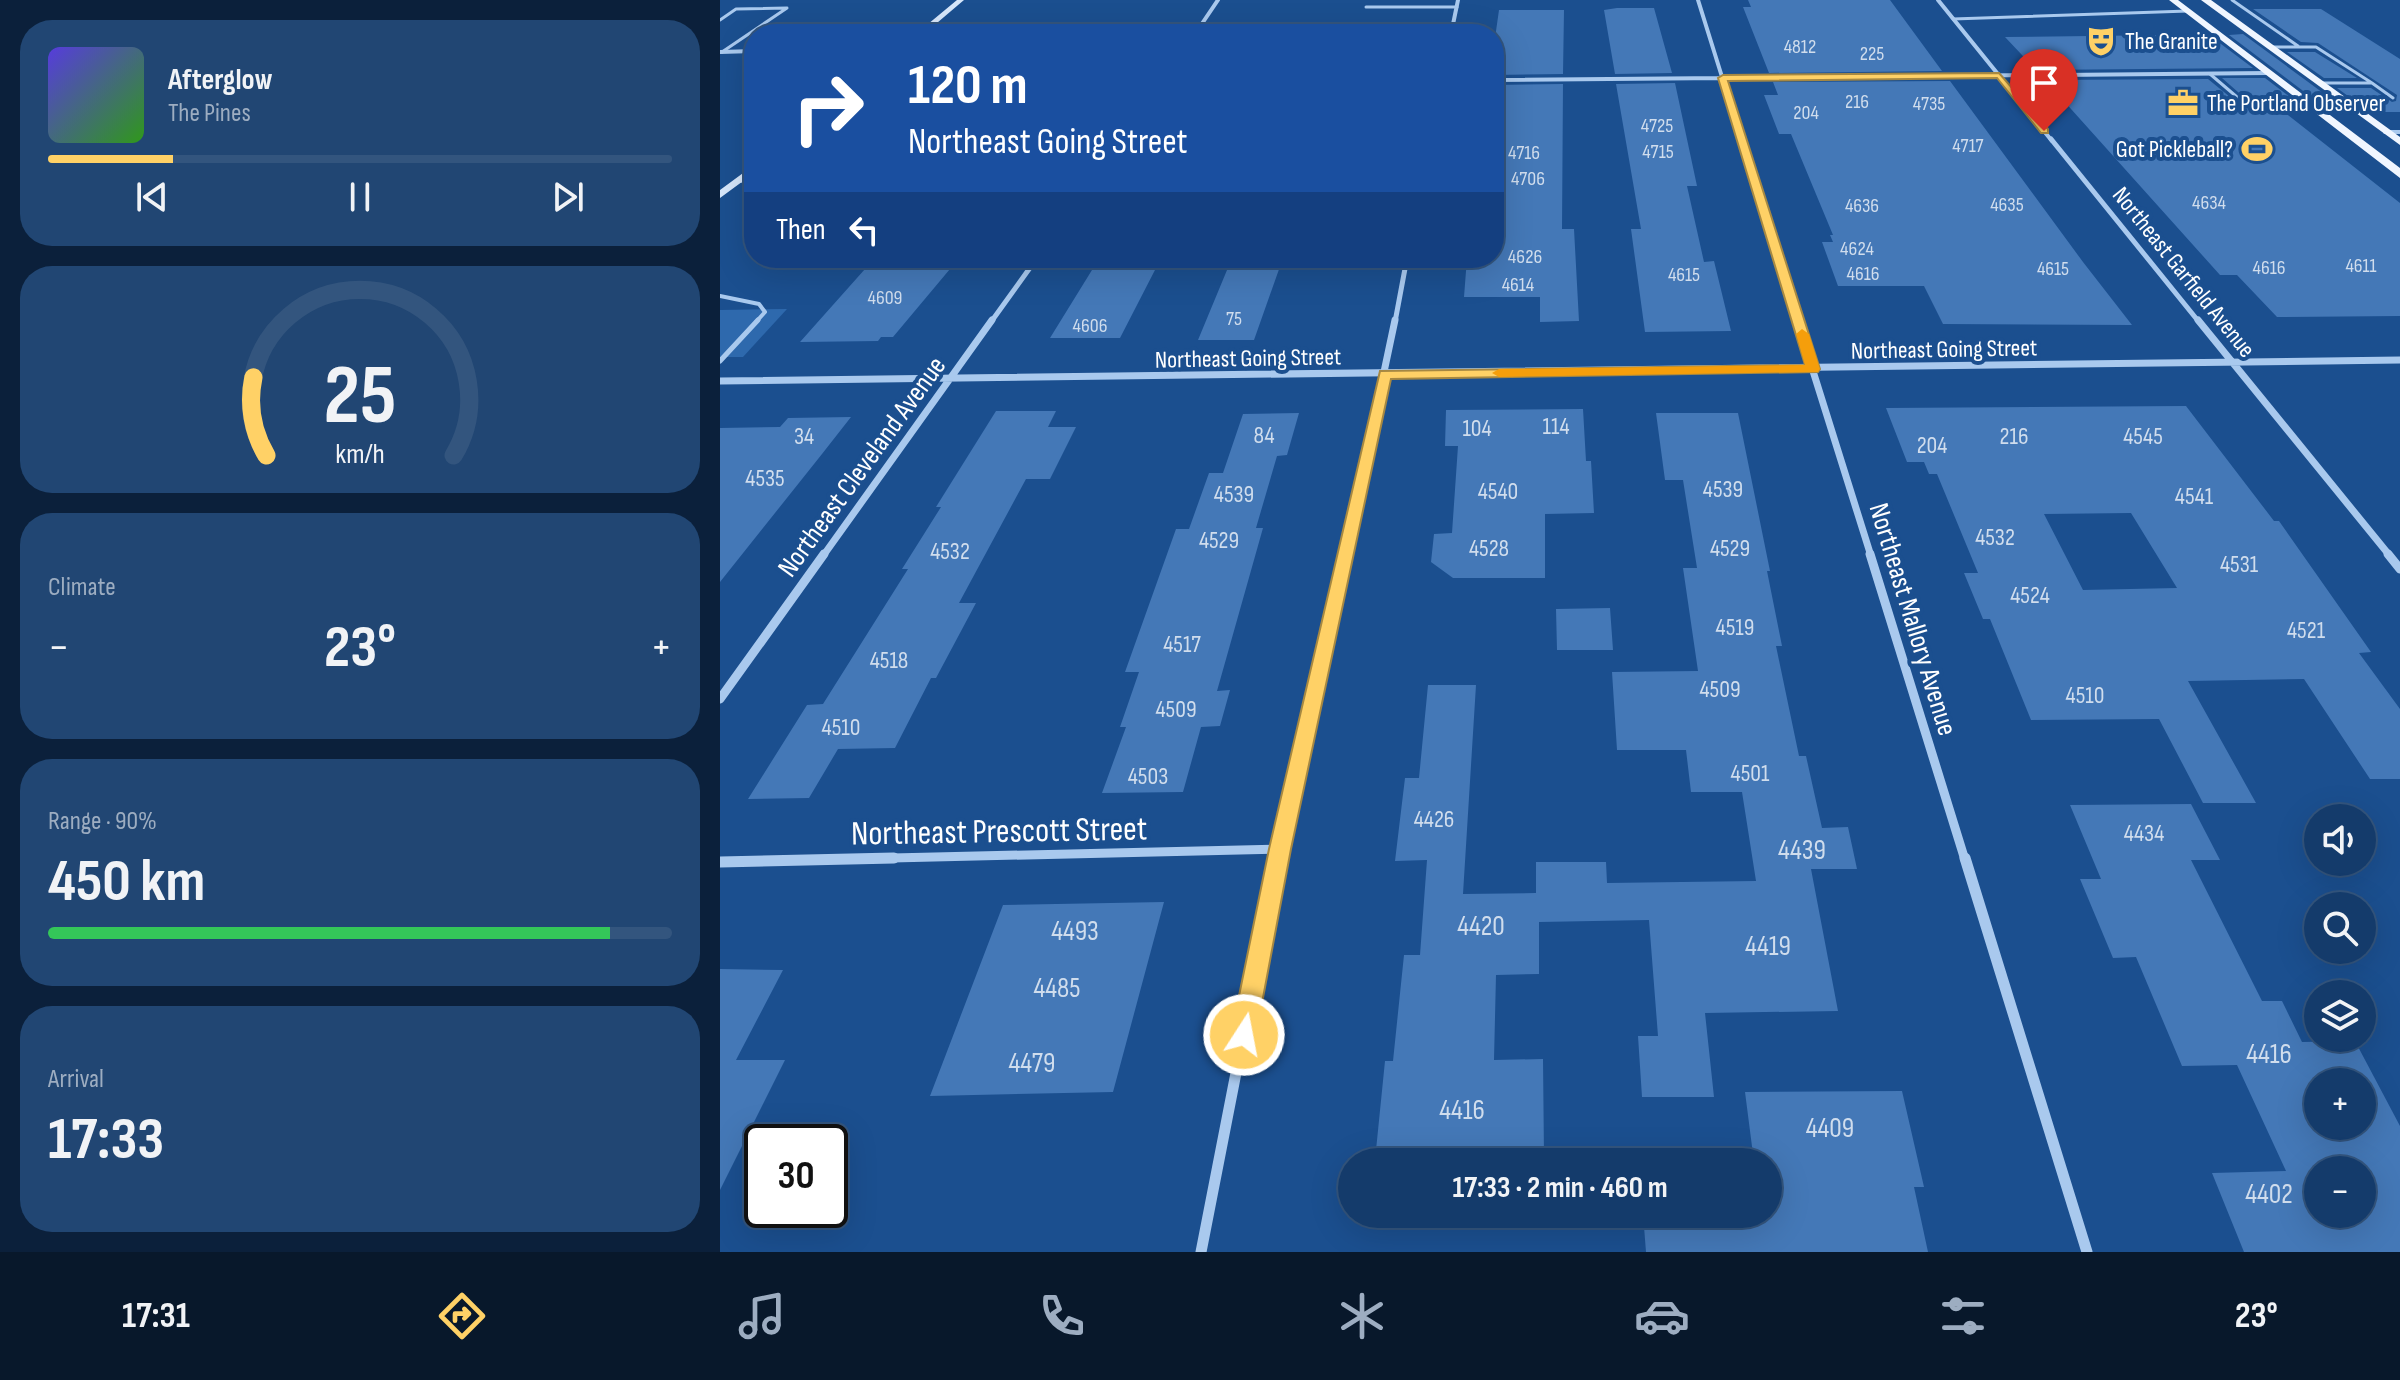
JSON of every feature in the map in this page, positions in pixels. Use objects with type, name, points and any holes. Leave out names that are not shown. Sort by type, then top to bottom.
[{"type":"main road","points":[[932,24],[961,0]]},
{"type":"main road","points":[[2173,0],[2400,174]]},
{"type":"main road","points":[[2205,0],[2400,142]]},
{"type":"main road","points":[[723,190],[744,176]]},
{"type":"street","points":[[1202,24],[1218,0]]},
{"type":"street","points":[[1453,24],[1458,0]]},
{"type":"street","name":"Northeast Mallory Avenue","points":[[1698,0],[2087,1252]]},
{"type":"street","name":"Northeast Garfield Avenue","points":[[1938,0],[2400,569]]},
{"type":"street","points":[[721,52],[744,51]]},
{"type":"street","points":[[1504,80],[2269,73]]},
{"type":"street","points":[[2385,132],[2400,132]]},
{"type":"street","name":"Northeast Cleveland Avenue","points":[[720,699],[1030,268]]},
{"type":"street","points":[[1201,1252],[1280,849],[1385,374],[1405,268]]},
{"type":"street","name":"Northeast Going Street","points":[[720,381],[2400,360]]},
{"type":"street","name":"Northeast Prescott Street","points":[[720,862],[1280,849]]},
{"type":"lane","points":[[2232,0],[2298,47]]},
{"type":"lane","points":[[1366,7],[1457,7]]},
{"type":"lane","points":[[720,20],[736,9],[787,8],[763,24]]},
{"type":"lane","points":[[1953,19],[2188,11]]},
{"type":"lane","points":[[721,52],[744,37]]},
{"type":"lane","points":[[2269,47],[2316,47],[2393,98]]},
{"type":"lane","points":[[2210,74],[2244,103]]},
{"type":"lane","points":[[2319,83],[2372,83]]},
{"type":"lane","points":[[738,181],[744,181]]},
{"type":"lane","points":[[720,296],[759,304],[765,312],[720,361]]},
{"type":"shaded area","points":[[787,309],[743,357],[720,357],[720,310]]},
{"type":"building","points":[[1748,0],[1890,0],[1942,71],[1769,73],[1743,7],[1751,7]]},
{"type":"building","points":[[1654,8],[1672,73],[1615,74],[1604,10]]},
{"type":"building","points":[[2253,9],[2321,9],[2400,59],[2400,112],[2370,112],[2337,88],[2371,88],[2392,102],[2396,101],[2397,95],[2318,43],[2301,42]]},
{"type":"building","points":[[1499,10],[1564,10],[1563,74],[1504,75],[1504,24],[1497,24]]},
{"type":"building","points":[[2243,34],[2349,112],[2331,112],[2229,35]]},
{"type":"building","points":[[2209,35],[2253,68],[2036,70],[2005,37]]},
{"type":"building","points":[[2287,52],[2315,52],[2357,78],[2324,78]]},
{"type":"building","points":[[2222,78],[2265,78],[2310,112],[2284,112],[2400,203],[2400,316],[2277,317],[2237,275],[2220,275],[2045,80],[2208,79],[2241,106],[2247,106],[2247,100]]},
{"type":"building","points":[[1950,81],[2132,325],[1943,324],[1924,286],[1838,286],[1822,242],[1833,242],[1830,235],[1833,235],[1791,134],[1779,134],[1764,95],[1778,95],[1773,82]]},
{"type":"building","points":[[1675,83],[1697,186],[1687,186],[1704,262],[1714,261],[1731,331],[1645,332],[1631,229],[1641,229],[1616,84]]},
{"type":"building","points":[[1563,84],[1562,229],[1574,229],[1579,321],[1540,322],[1540,297],[1464,297],[1466,268],[1504,268],[1504,85]]},
{"type":"building","points":[[1228,268],[1279,268],[1254,340],[1198,340]]},
{"type":"building","points":[[865,269],[950,269],[893,337],[881,337],[878,341],[800,342]]},
{"type":"building","points":[[1092,270],[1155,270],[1120,338],[1050,338]]},
{"type":"building","points":[[2186,406],[2274,521],[2279,521],[2371,652],[2359,653],[2400,709],[2400,779],[2370,779],[2304,679],[2188,681],[2256,803],[2203,803],[2159,719],[2031,720],[1990,619],[1983,619],[1964,573],[1978,573],[1937,474],[1929,474],[1924,462],[1907,462],[1886,408]],"holes":[[[2131,513],[2177,588],[2083,590],[2044,514]]]},
{"type":"building","points":[[1583,409],[1586,461],[1591,461],[1594,513],[1545,514],[1545,578],[1453,578],[1431,562],[1434,534],[1452,533],[1458,446],[1445,446],[1446,410]]},
{"type":"building","points":[[996,411],[1056,411],[1048,427],[1076,427],[1050,479],[1026,479],[959,603],[976,603],[936,678],[931,678],[895,748],[838,749],[809,798],[748,799],[807,705],[823,704],[908,569],[902,569],[941,507],[936,507]]},
{"type":"building","points":[[1299,413],[1287,455],[1277,456],[1256,528],[1263,528],[1217,691],[1230,690],[1220,726],[1201,727],[1183,792],[1102,793],[1126,727],[1120,727],[1139,672],[1125,672],[1176,529],[1189,529],[1209,473],[1223,473],[1243,414]]},
{"type":"building","points":[[1656,413],[1738,413],[1770,571],[1767,571],[1782,646],[1776,646],[1799,756],[1806,756],[1822,828],[1848,827],[1857,869],[1811,869],[1838,1011],[1705,1013],[1714,1097],[1642,1097],[1638,1036],[1658,1036],[1649,920],[1539,922],[1539,974],[1496,975],[1494,1060],[1543,1059],[1544,1148],[1376,1148],[1385,1061],[1393,1061],[1404,955],[1420,955],[1427,860],[1395,861],[1405,778],[1419,778],[1428,685],[1476,685],[1463,894],[1536,893],[1536,862],[1606,862],[1607,883],[1756,881],[1742,792],[1691,792],[1686,750],[1617,750],[1612,672],[1698,671],[1683,568],[1697,568],[1683,480],[1665,480]]},
{"type":"building","points":[[851,417],[720,582],[720,428],[780,427],[788,418]]},
{"type":"building","points":[[1610,608],[1613,650],[1557,650],[1556,609]]},
{"type":"building","points":[[2191,804],[2220,860],[2191,860],[2262,1001],[2282,1001],[2304,1042],[2304,1052],[2361,1052],[2369,1068],[2304,1068],[2304,1140],[2376,1140],[2376,1081],[2400,1126],[2400,1252],[2244,1252],[2212,1173],[2286,1171],[2237,1065],[2182,1066],[2136,957],[2113,958],[2080,879],[2101,879],[2070,805]]},
{"type":"building","points":[[1164,902],[1113,1092],[930,1096],[1003,905]]},
{"type":"building","points":[[720,969],[783,970],[736,1060],[785,1060],[753,1124],[744,1124],[744,1142],[720,1190]]},
{"type":"building","points":[[1902,1091],[1924,1187],[1914,1187],[1928,1252],[1646,1252],[1644,1228],[1782,1228],[1782,1148],[1752,1148],[1745,1092]]},
{"type":"slow traffic","points":[[1499,373],[1813,369],[1802,334]]},
{"type":"place","name":"The Granite","points":[[2101,41]]},
{"type":"place","name":"The Portland Observer","points":[[2183,103]]},
{"type":"place","name":"Got Pickleball?","points":[[2257,149]]},
{"type":"route","points":[[1244,1035],[1280,849],[1385,374],[1813,369],[1723,78],[1999,76],[2044,131]]}]
